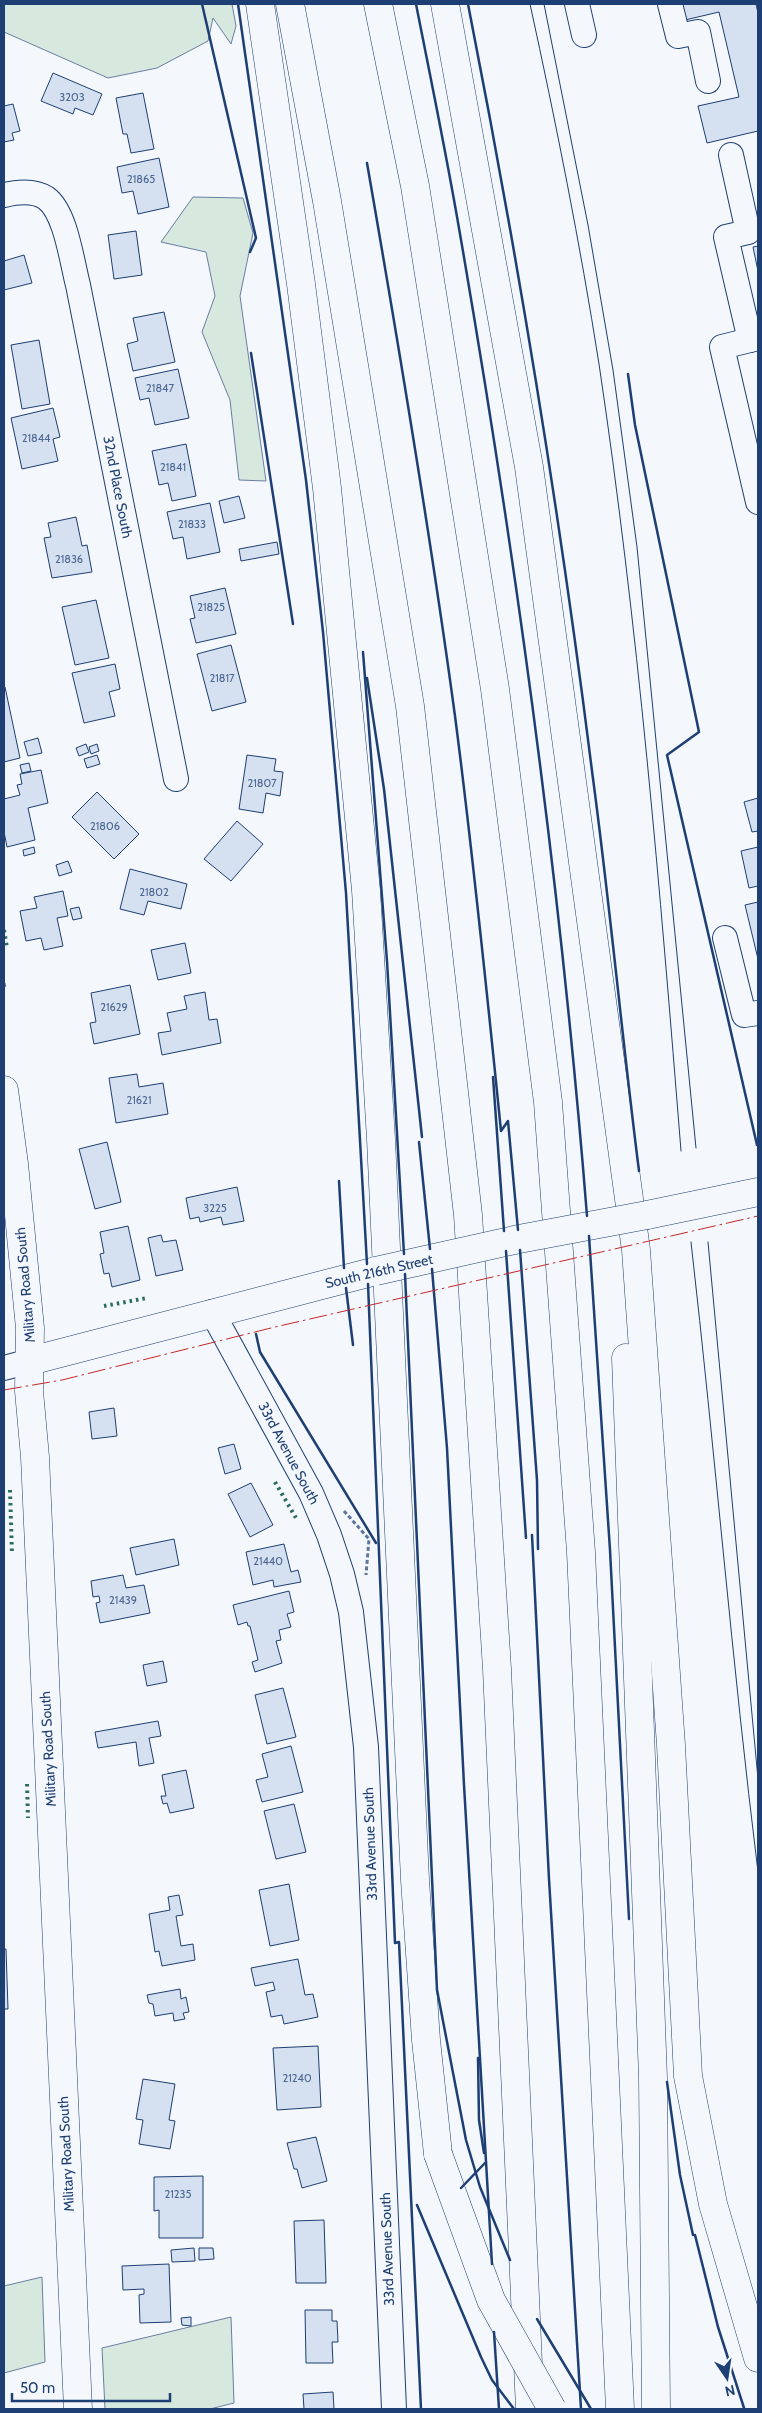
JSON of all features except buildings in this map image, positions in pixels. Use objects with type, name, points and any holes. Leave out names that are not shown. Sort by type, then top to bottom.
[{"type":"main road","points":[[260,4],[301,284],[327,488],[366,890],[381,1139],[415,1880],[426,2040],[438,2154],[491,2300],[552,2409]]},
{"type":"main road","points":[[290,4],[327,201],[410,706],[468,1215],[497,1669],[530,2409]]},
{"type":"main road","points":[[378,4],[415,186],[493,679],[548,1102],[581,1552],[620,2409]]},
{"type":"main road","points":[[445,4],[529,467],[590,928],[636,1250],[671,1745],[688,2076],[713,2204],[758,2358]]},
{"type":"main road","points":[[590,928],[618,1193],[622,1263],[653,2078],[656,2409]]},
{"type":"main road","name":"Military Road South","points":[[4,1090],[14,1164],[30,1328],[29,1391],[35,1457],[78,2409]]},
{"type":"main road","name":"South 216th Street","points":[[30,1361],[212,1312],[376,1271],[519,1239],[758,1192]]},
{"type":"street","points":[[578,4],[584,35]]},
{"type":"street","points":[[670,4],[678,36],[698,32],[708,82]]},
{"type":"street","points":[[731,155],[748,232],[726,237],[754,340],[722,347],[750,433],[758,502]]},
{"type":"street","name":"32nd Place South","points":[[4,195],[33,193],[46,199],[64,227],[78,285],[176,779]]},
{"type":"street","points":[[725,938],[744,1015],[758,1012]]},
{"type":"street","name":"33rd Avenue South","points":[[212,1312],[311,1493],[330,1536],[351,1612],[366,1747],[394,2409]]},
{"type":"street","name":"South 216th Street","points":[[4,1368],[30,1361]]},
{"type":"path","points":[[4,983],[5,988]]},
{"type":"shaded area","points":[[4,4],[232,4],[236,26],[231,44],[213,18],[208,41],[157,68],[108,78],[4,32]]},
{"type":"shaded area","points":[[193,197],[243,198],[253,233],[240,296],[266,481],[239,480],[230,400],[202,332],[215,296],[206,252],[161,242]]},
{"type":"shaded area","points":[[42,2277],[45,2362],[4,2373],[4,2286]]},
{"type":"shaded area","points":[[231,2317],[234,2403],[210,2409],[105,2409],[102,2348]]},
{"type":"tram line","points":[[530,4],[584,273],[613,462],[647,757],[681,1151]]},
{"type":"tram line","points":[[544,4],[588,225],[613,370],[637,547],[696,1148]]},
{"type":"tram line","points":[[691,1242],[758,1872]]},
{"type":"tram line","points":[[708,1242],[758,1779]]},
{"type":"hedge","points":[[4,930],[7,948]]},
{"type":"hedge","points":[[104,1306],[147,1298]]},
{"type":"hedge","points":[[275,1482],[296,1518]]},
{"type":"hedge","points":[[10,1490],[12,1554]]},
{"type":"hedge","points":[[27,1784],[28,1818]]},
{"type":"wall","points":[[202,4],[256,238],[250,252]]},
{"type":"wall","points":[[238,4],[306,480],[323,632],[346,893],[367,1264]]},
{"type":"wall","points":[[416,4],[460,234],[518,601],[535,724],[564,970],[587,1216]]},
{"type":"wall","points":[[468,4],[521,291],[552,482],[580,675],[639,1171]]},
{"type":"wall","points":[[367,163],[414,439],[445,647],[474,871],[501,1131],[508,1121],[518,1230]]},
{"type":"wall","points":[[251,353],[293,624]]},
{"type":"wall","points":[[628,374],[635,425],[699,732],[667,755],[757,1145]]},
{"type":"wall","points":[[363,652],[387,961],[404,1254]]},
{"type":"wall","points":[[367,678],[384,789],[422,1137]]},
{"type":"wall","points":[[493,1077],[504,1231]]},
{"type":"wall","points":[[419,1142],[430,1249]]},
{"type":"wall","points":[[339,1181],[344,1268]]},
{"type":"wall","points":[[589,1236],[610,1550],[629,1919]]},
{"type":"wall","points":[[520,1250],[537,1480],[538,1549]]},
{"type":"wall","points":[[506,1251],[526,1538]]},
{"type":"wall","points":[[432,1269],[447,1448],[464,1785],[492,2264]]},
{"type":"wall","points":[[405,1274],[437,1990],[466,2140],[480,2187],[510,2260]]},
{"type":"wall","points":[[368,1284],[395,1943],[399,1942],[421,2409]]},
{"type":"wall","points":[[346,1288],[353,1345]]},
{"type":"wall","points":[[256,1334],[260,1352],[376,1543]]},
{"type":"wall","points":[[532,1535],[549,1879],[581,2409]]},
{"type":"wall","points":[[478,2058],[479,2120],[484,2153]]},
{"type":"wall","points":[[667,2082],[680,2175],[693,2235]]},
{"type":"wall","points":[[461,2188],[485,2163]]},
{"type":"wall","points":[[417,2205],[481,2357],[492,2380],[514,2409]]},
{"type":"wall","points":[[695,2235],[718,2327],[744,2408]]},
{"type":"wall","points":[[537,2319],[591,2409]]},
{"type":"wall","points":[[494,2332],[499,2409]]},
{"type":"power","points":[[4,1390],[62,1380],[275,1327],[758,1216]]}]
